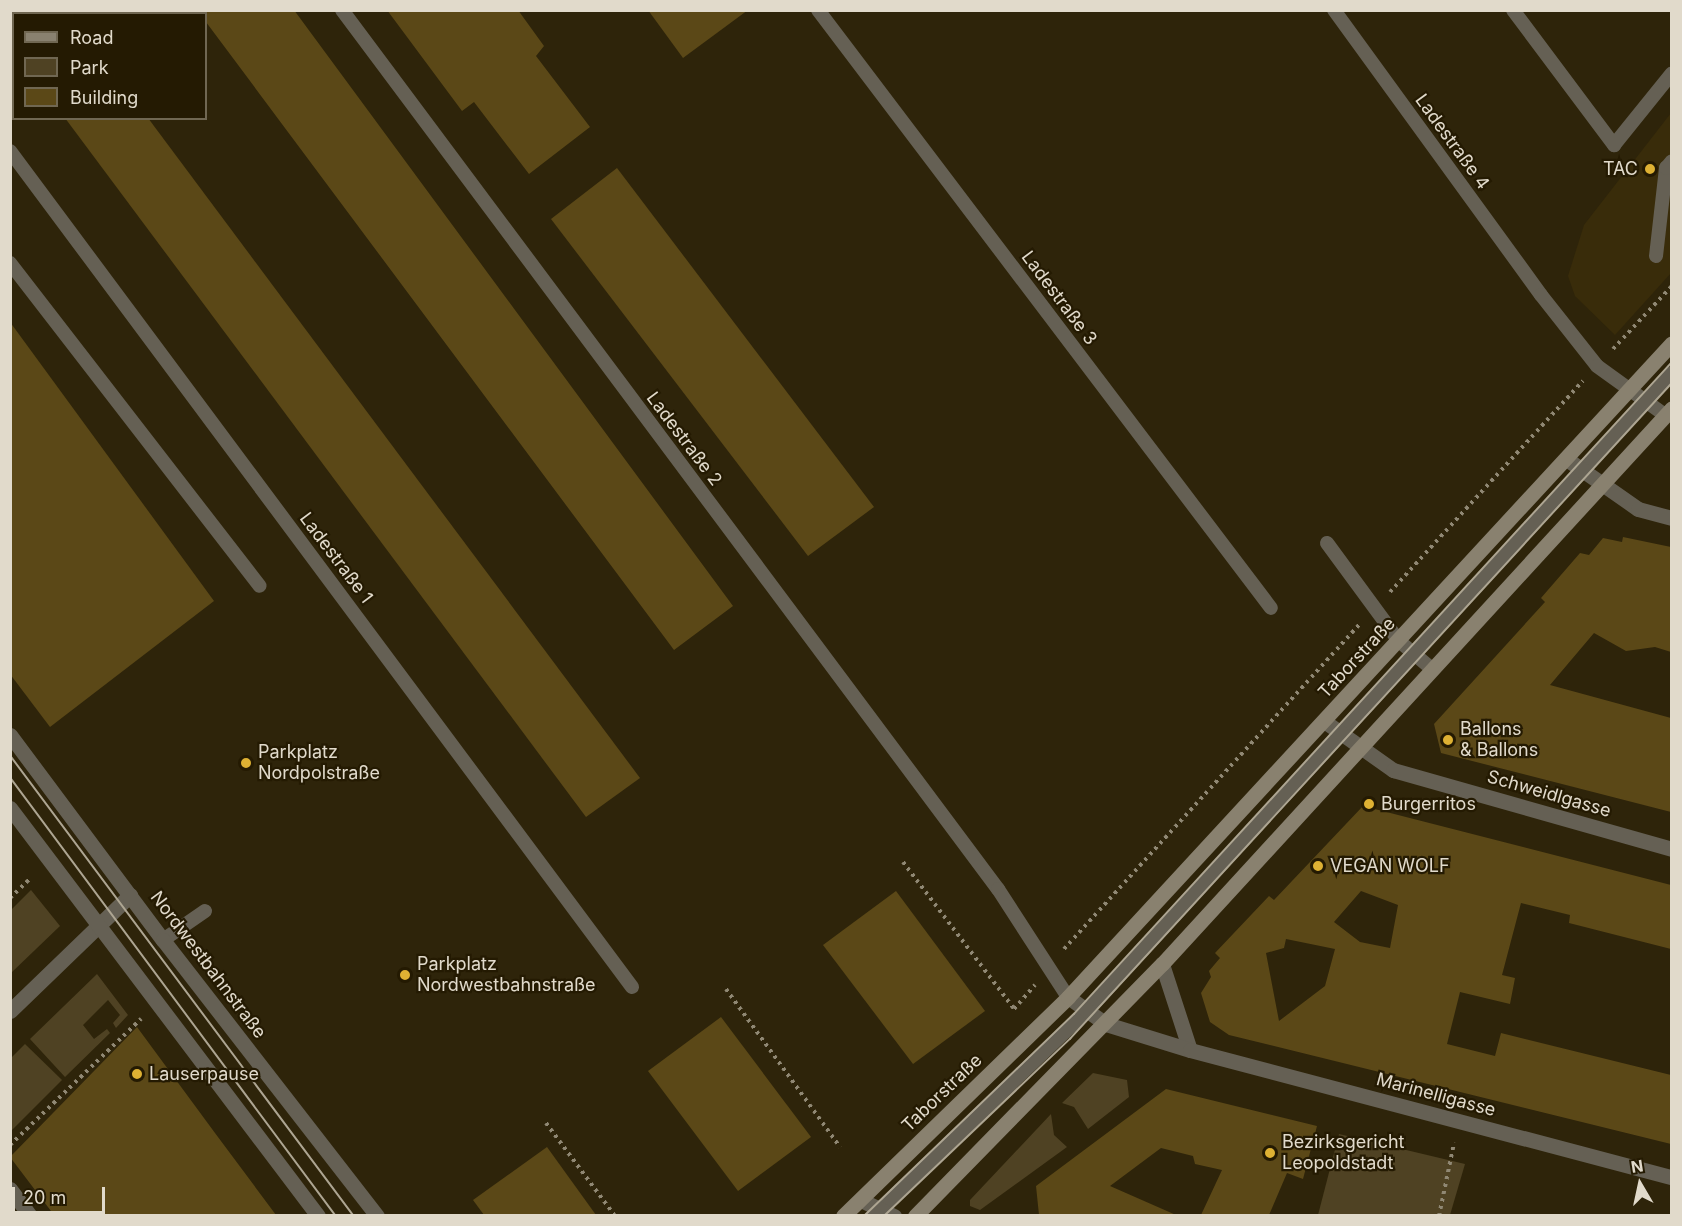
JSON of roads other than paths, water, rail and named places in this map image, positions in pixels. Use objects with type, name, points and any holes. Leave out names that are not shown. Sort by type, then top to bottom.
[{"type":"main road","name":"Taborstraße","points":[[843,1215],[1068,997],[1568,460],[1671,343]]},
{"type":"main road","points":[[915,1215],[1106,1024],[1361,750],[1668,411]]},
{"type":"street","points":[[1568,460],[1638,509],[1671,518]]},
{"type":"street","name":"Schweidlgasse","points":[[1324,721],[1361,750],[1393,770],[1671,849]]},
{"type":"street","name":"Nordwestbahnstraße","points":[[10,735],[163,940],[377,1215]]},
{"type":"street","points":[[10,808],[318,1215]]},
{"type":"street","points":[[10,1011],[130,895]]},
{"type":"street","points":[[1162,964],[1190,1050]]},
{"type":"street","points":[[1068,997],[1106,1024]]},
{"type":"street","name":"Marinelligasse","points":[[1106,1024],[1190,1050],[1671,1177]]},
{"type":"street","points":[[10,1189],[30,1215]]},
{"type":"street","points":[[861,1200],[883,1213]]},
{"type":"lane","name":"Ladestraße 2","points":[[342,10],[998,889],[1068,997]]},
{"type":"lane","name":"Ladestraße 3","points":[[818,10],[1271,608]]},
{"type":"lane","name":"Ladestraße 4","points":[[1334,10],[1541,295],[1597,366],[1646,401],[1668,411]]},
{"type":"lane","points":[[1513,10],[1614,146],[1671,73]]},
{"type":"lane","name":"Ladestraße 1","points":[[10,151],[632,987]]},
{"type":"lane","points":[[1656,256],[1666,168],[1671,161]]},
{"type":"lane","points":[[10,263],[260,586]]},
{"type":"lane","points":[[883,1213],[1087,1011],[1671,373]]},
{"type":"lane","points":[[1327,543],[1376,607],[1398,641],[1432,669]]},
{"type":"lane","points":[[163,940],[205,911]]},
{"type":"tram line","points":[[864,1216],[1074,1014],[1672,362]]},
{"type":"tram line","points":[[884,1216],[1070,1039],[1672,383]]},
{"type":"tram line","points":[[10,755],[354,1216]]},
{"type":"tram line","points":[[10,777],[336,1216]]},
{"type":"place","name":"TAC","points":[[1650,169]]},
{"type":"place","name":"Ballons & Ballons","points":[[1448,740]]},
{"type":"place","name":"Parkplatz Nordpolstraße","points":[[246,763]]},
{"type":"place","name":"Burgerritos","points":[[1369,804]]},
{"type":"place","name":"VEGAN WOLF","points":[[1318,866]]},
{"type":"place","name":"Parkplatz Nordwestbahnstraße","points":[[405,975]]},
{"type":"place","name":"Lauserpause","points":[[137,1074]]},
{"type":"place","name":"Bezirksgericht Leopoldstadt","points":[[1270,1153]]}]
